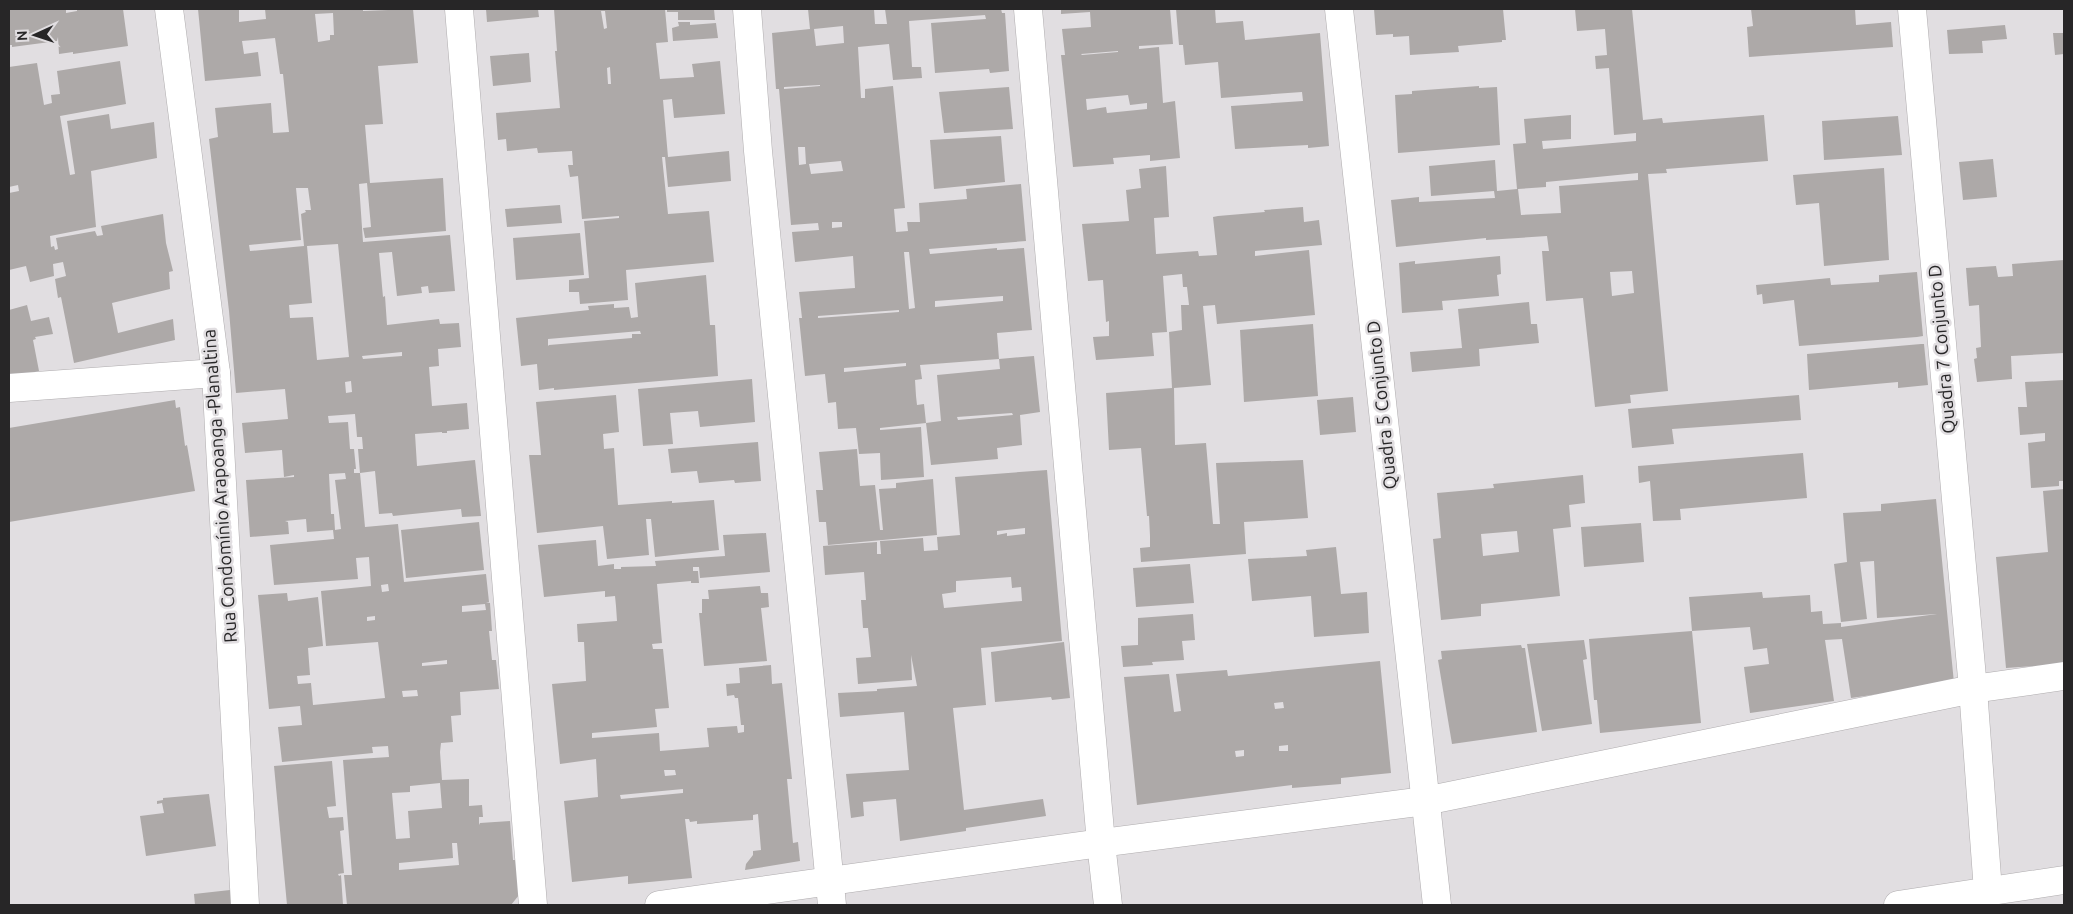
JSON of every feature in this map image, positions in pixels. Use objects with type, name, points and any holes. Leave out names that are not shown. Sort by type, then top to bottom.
[{"type":"street","name":"Rua Condomínio Arapoanga -Planaltina","points":[[169,9],[216,373],[245,905]]},
{"type":"street","points":[[459,9],[533,905]]},
{"type":"street","points":[[747,9],[758,151],[831,893]]},
{"type":"street","points":[[1028,9],[1108,905]]},
{"type":"street","name":"Quadra 5 Conjunto D","points":[[1339,9],[1437,905]]},
{"type":"street","name":"Quadra 7 Conjunto D","points":[[1912,9],[1988,891]]},
{"type":"street","points":[[9,388],[216,373]]},
{"type":"street","points":[[659,905],[831,893],[1101,843],[1426,802],[1972,689],[2064,676]]},
{"type":"street","points":[[1898,905],[2064,880]]},
{"type":"building","points":[[9,9],[66,9],[66,13],[77,11],[77,9],[123,9],[128,46],[73,54],[73,52],[59,54],[58,37],[57,41],[12,47],[12,45],[9,45]]},
{"type":"building","points":[[198,9],[239,9],[239,22],[266,19],[265,9],[363,9],[363,11],[413,9],[418,63],[378,66],[383,124],[365,125],[370,183],[443,178],[446,231],[365,238],[363,228],[371,227],[367,183],[359,184],[363,242],[450,235],[455,291],[429,293],[428,286],[421,287],[422,293],[397,296],[392,252],[379,253],[383,297],[385,296],[387,325],[439,319],[440,324],[459,323],[461,347],[438,349],[439,366],[429,367],[432,406],[467,403],[469,429],[447,431],[447,433],[415,434],[417,466],[475,460],[481,516],[462,517],[461,509],[393,516],[392,513],[379,514],[375,471],[360,473],[365,527],[398,524],[404,582],[486,574],[489,602],[486,602],[490,603],[492,631],[489,631],[492,660],[496,660],[499,689],[460,692],[461,715],[451,716],[453,742],[441,743],[442,780],[469,779],[469,806],[482,805],[483,817],[479,817],[479,825],[480,823],[510,821],[513,860],[521,860],[523,890],[511,905],[347,905],[344,875],[352,875],[343,760],[389,757],[388,746],[372,747],[373,753],[282,762],[278,727],[302,725],[300,706],[269,709],[258,595],[287,593],[288,601],[318,597],[323,646],[308,648],[310,675],[297,676],[298,684],[311,683],[313,705],[385,698],[378,642],[326,646],[321,591],[371,586],[369,557],[356,558],[358,579],[274,585],[270,545],[334,539],[333,530],[307,532],[306,519],[285,521],[288,522],[289,534],[250,537],[246,480],[294,477],[294,475],[284,477],[282,450],[245,453],[242,423],[288,419],[285,389],[236,393],[229,311],[209,139],[218,137],[215,108],[271,103],[273,133],[289,132],[283,74],[280,74],[275,38],[242,41],[244,54],[258,52],[261,76],[205,81]],"holes":[[[333,13],[334,35],[330,35],[330,40],[318,42],[315,14]],[[296,188],[308,188],[311,210],[305,210],[306,212],[301,214],[304,246],[250,251],[249,245],[301,240]],[[338,244],[349,357],[317,360],[313,317],[290,318],[289,305],[312,303],[307,246]],[[402,352],[402,356],[363,359],[362,356]],[[351,381],[352,392],[346,393],[345,382]],[[355,414],[357,437],[362,437],[363,449],[358,449],[360,473],[354,473],[354,469],[356,469],[354,449],[350,449],[348,422],[329,423],[328,416]],[[345,473],[346,479],[335,480],[341,529],[335,530],[334,514],[331,514],[329,474]],[[388,584],[389,591],[382,592],[381,585]],[[485,604],[486,610],[462,612],[462,606]],[[375,616],[375,620],[367,621],[367,617]],[[447,660],[447,664],[422,666],[422,663]],[[417,690],[418,696],[403,697],[402,691]],[[440,783],[442,808],[408,811],[410,838],[396,839],[392,793],[410,792],[410,786]],[[452,843],[457,843],[459,865],[399,870],[399,863],[453,858]]]},
{"type":"building","points":[[486,9],[538,9],[539,17],[487,22]]},
{"type":"building","points":[[554,9],[665,9],[668,42],[656,43],[660,79],[694,77],[692,64],[720,61],[725,114],[674,118],[672,99],[663,100],[668,157],[729,151],[731,181],[668,187],[665,157],[662,157],[668,214],[709,211],[714,262],[626,270],[628,300],[580,304],[579,292],[569,292],[569,280],[589,278],[584,221],[619,218],[619,216],[582,219],[578,176],[570,177],[568,165],[573,165],[572,151],[538,153],[537,148],[507,151],[506,139],[498,140],[496,113],[560,108],[555,51],[557,51]],"holes":[[[601,11],[605,11],[607,28],[604,29]],[[610,67],[611,84],[608,84],[607,68]]]},
{"type":"building","points":[[667,9],[714,9],[715,20],[678,20],[678,12],[667,12]]},
{"type":"building","points":[[808,9],[874,9],[875,24],[887,24],[885,9],[1001,9],[1002,13],[1005,13],[1009,71],[990,73],[989,69],[935,73],[931,23],[986,19],[985,15],[909,21],[912,67],[921,67],[922,78],[893,80],[889,44],[858,47],[861,98],[865,98],[865,89],[893,86],[905,208],[894,209],[896,232],[908,231],[907,222],[920,222],[919,203],[967,199],[966,189],[1021,184],[1026,241],[929,249],[930,254],[997,248],[997,250],[1024,248],[1032,330],[997,333],[999,359],[920,365],[922,379],[915,380],[916,396],[917,405],[924,404],[926,423],[880,428],[880,430],[921,427],[924,477],[881,480],[880,453],[859,454],[856,428],[838,429],[836,402],[828,403],[825,374],[805,376],[799,318],[802,318],[799,292],[855,288],[853,256],[795,262],[792,232],[819,230],[818,223],[791,225],[779,89],[776,89],[772,33],[810,29]],"holes":[[[843,26],[844,43],[816,46],[814,29]],[[820,85],[820,86],[784,89],[784,87]],[[798,147],[805,147],[806,164],[799,165]],[[841,161],[843,171],[811,174],[809,164]],[[832,222],[842,222],[842,227],[832,228]],[[904,252],[909,252],[915,308],[909,309]],[[1003,296],[1003,301],[935,307],[935,301]],[[899,310],[899,312],[818,318],[818,316]],[[906,363],[906,366],[844,372],[844,368]]]},
{"type":"building","points":[[1061,9],[1170,9],[1173,44],[1139,46],[1139,49],[1159,47],[1163,103],[1175,101],[1180,158],[1150,161],[1150,155],[1113,158],[1114,164],[1073,167],[1061,55],[1065,55],[1062,29],[1091,27],[1090,12],[1061,14]],"holes":[[[1118,51],[1082,55],[1081,54]],[[1128,95],[1130,105],[1147,103],[1147,109],[1107,113],[1106,107],[1087,110],[1086,99]]]},
{"type":"building","points":[[1176,9],[1215,9],[1216,23],[1243,21],[1245,40],[1320,33],[1329,146],[1308,148],[1308,145],[1235,149],[1231,106],[1303,101],[1302,92],[1221,98],[1218,62],[1185,65],[1183,45],[1179,45]]},
{"type":"building","points":[[1374,9],[1503,9],[1506,40],[1458,46],[1459,52],[1410,55],[1409,36],[1393,37],[1393,34],[1376,35]]},
{"type":"building","points":[[1575,9],[1632,9],[1643,120],[1662,118],[1663,123],[1764,115],[1768,161],[1666,169],[1667,173],[1648,174],[1668,391],[1630,395],[1631,403],[1595,407],[1583,298],[1546,301],[1542,251],[1549,251],[1547,236],[1486,240],[1486,238],[1396,247],[1391,200],[1419,197],[1419,202],[1495,198],[1494,191],[1431,196],[1429,166],[1495,160],[1497,191],[1517,189],[1513,144],[1526,143],[1524,119],[1571,115],[1571,139],[1542,141],[1543,149],[1636,141],[1636,133],[1614,135],[1609,68],[1596,69],[1595,56],[1607,55],[1605,29],[1577,31]],"holes":[[[1638,173],[1638,180],[1559,186],[1561,213],[1521,215],[1518,189],[1546,187],[1546,182]],[[1632,271],[1634,293],[1612,296],[1610,272]]]},
{"type":"building","points":[[1751,9],[1855,9],[1856,25],[1891,22],[1893,47],[1749,57],[1747,27],[1753,26]]},
{"type":"building","points":[[678,22],[690,22],[690,25],[716,23],[718,38],[673,41],[672,28],[679,26]]},
{"type":"building","points":[[2005,25],[2007,39],[1982,41],[1983,53],[1949,54],[1947,30]]},
{"type":"building","points":[[2053,33],[2064,33],[2064,54],[2055,55]]},
{"type":"building","points":[[529,53],[531,82],[493,86],[490,56]]},
{"type":"building","points":[[120,61],[126,104],[60,116],[70,175],[75,174],[67,121],[109,114],[111,129],[154,122],[157,158],[91,171],[96,227],[50,236],[51,247],[54,246],[55,250],[58,249],[56,238],[95,231],[97,236],[103,235],[101,226],[163,214],[166,243],[173,271],[169,272],[170,289],[112,303],[118,333],[173,319],[175,340],[74,363],[61,297],[58,298],[55,279],[66,276],[63,262],[53,264],[54,276],[30,282],[26,266],[9,270],[9,193],[19,191],[18,185],[9,187],[9,67],[37,63],[44,105],[52,103],[51,95],[60,94],[57,71]]},
{"type":"building","points":[[1479,86],[1479,88],[1497,87],[1500,145],[1398,153],[1395,95],[1412,94],[1412,91]]},
{"type":"building","points":[[1009,87],[1013,129],[944,133],[939,92]]},
{"type":"building","points":[[1898,116],[1902,155],[1824,160],[1822,121]]},
{"type":"building","points":[[1001,136],[1005,182],[934,189],[930,140]]},
{"type":"building","points":[[1993,159],[1997,197],[1963,200],[1959,162]]},
{"type":"building","points":[[1166,166],[1169,217],[1154,218],[1156,254],[1198,251],[1199,256],[1217,255],[1213,217],[1303,207],[1304,222],[1319,220],[1322,245],[1255,251],[1255,256],[1309,250],[1315,315],[1217,324],[1215,305],[1203,306],[1211,385],[1174,388],[1175,445],[1206,443],[1213,524],[1220,524],[1216,463],[1303,460],[1308,518],[1244,522],[1246,554],[1141,562],[1140,548],[1150,547],[1150,536],[1141,448],[1109,450],[1106,393],[1172,388],[1169,332],[1182,330],[1181,305],[1189,305],[1187,287],[1183,287],[1182,274],[1163,276],[1167,332],[1152,333],[1154,356],[1096,360],[1093,337],[1109,336],[1109,321],[1106,322],[1103,280],[1088,281],[1082,224],[1129,221],[1126,190],[1141,188],[1139,169]]},
{"type":"building","points":[[1884,168],[1889,260],[1824,266],[1819,203],[1796,205],[1793,175]]},
{"type":"building","points":[[560,205],[562,223],[507,227],[505,209]]},
{"type":"building","points":[[580,233],[584,275],[516,280],[513,238]]},
{"type":"building","points":[[1500,256],[1501,274],[1497,275],[1499,296],[1442,301],[1443,310],[1402,313],[1399,263],[1415,261],[1415,264]]},
{"type":"building","points":[[2064,260],[2064,353],[2011,356],[2012,379],[1977,382],[1974,359],[1977,358],[1976,348],[1981,347],[1979,305],[1969,306],[1966,268],[1996,266],[1998,277],[2013,276],[2012,264]]},
{"type":"building","points":[[1917,272],[1923,336],[1917,337],[1799,346],[1794,300],[1763,304],[1762,294],[1757,295],[1756,285],[1830,278],[1831,285],[1879,282],[1879,275]]},
{"type":"building","points":[[706,275],[710,325],[715,325],[718,376],[539,390],[537,364],[521,366],[516,318],[589,310],[588,306],[614,304],[614,308],[629,307],[631,318],[638,317],[635,283]],"holes":[[[640,331],[641,334],[632,334],[632,338],[548,346],[548,339]]]},
{"type":"building","points":[[1529,302],[1531,324],[1537,324],[1539,343],[1479,349],[1480,366],[1412,372],[1410,352],[1462,348],[1458,309]]},
{"type":"building","points":[[27,305],[31,321],[49,317],[53,334],[35,337],[36,339],[33,340],[39,371],[9,378],[9,310]]},
{"type":"building","points":[[1313,324],[1318,396],[1244,402],[1240,330]]},
{"type":"building","points":[[1924,344],[1928,385],[1898,388],[1898,382],[1809,390],[1807,354]]},
{"type":"building","points":[[1034,356],[1040,412],[1020,415],[1022,445],[997,448],[998,459],[931,465],[926,423],[941,421],[937,375],[1000,369],[999,359]],"holes":[[[1012,413],[1013,415],[958,420],[957,417]]]},
{"type":"building","points":[[752,379],[755,422],[700,427],[698,411],[670,413],[673,444],[643,446],[638,389]]},
{"type":"building","points":[[2064,380],[2064,481],[2059,481],[2059,486],[2031,488],[2028,443],[2045,441],[2045,433],[2020,435],[2018,407],[2027,407],[2025,382]]},
{"type":"building","points":[[616,395],[619,432],[603,434],[604,449],[614,448],[618,505],[714,500],[719,550],[655,557],[651,519],[646,519],[649,555],[607,559],[603,526],[537,533],[529,455],[541,455],[536,402]]},
{"type":"building","points":[[1799,395],[1801,420],[1672,429],[1674,444],[1632,448],[1628,409]]},
{"type":"building","points":[[1353,397],[1356,432],[1320,435],[1317,400]]},
{"type":"building","points":[[175,400],[176,408],[180,407],[185,446],[187,445],[195,491],[9,522],[9,428]]},
{"type":"building","points":[[758,442],[761,481],[735,483],[734,480],[699,483],[697,471],[671,473],[668,449]]},
{"type":"building","points":[[857,449],[860,486],[875,485],[880,530],[883,530],[879,489],[896,488],[896,483],[933,479],[937,535],[828,545],[826,522],[819,522],[816,490],[823,490],[819,452]]},
{"type":"building","points":[[1803,453],[1807,498],[1680,509],[1681,520],[1653,521],[1650,481],[1639,483],[1638,466]]},
{"type":"building","points":[[1047,470],[1062,641],[981,648],[986,705],[953,708],[964,810],[1043,799],[1046,816],[966,828],[966,831],[900,841],[896,799],[863,802],[864,816],[851,818],[846,774],[909,770],[904,712],[840,717],[838,693],[917,686],[911,655],[912,680],[858,684],[856,658],[871,657],[868,628],[863,628],[861,600],[866,600],[864,572],[825,575],[823,546],[877,542],[877,554],[881,554],[880,541],[923,538],[924,551],[938,550],[937,537],[960,535],[955,477]],"holes":[[[1025,528],[1025,534],[1007,536],[1007,533],[997,535],[997,531]],[[1011,577],[1012,588],[1021,587],[1022,601],[944,608],[942,594],[956,592],[956,581]]]},
{"type":"building","points":[[1583,475],[1585,503],[1569,505],[1571,527],[1553,529],[1560,596],[1481,604],[1481,616],[1441,620],[1433,539],[1441,538],[1437,493],[1494,488],[1493,484]],"holes":[[[1517,531],[1519,552],[1483,556],[1481,534]]]},
{"type":"building","points":[[2064,489],[2064,664],[2006,668],[1996,557],[2048,552],[2043,491]]},
{"type":"building","points":[[1936,499],[1954,683],[1851,698],[1842,639],[1825,640],[1834,701],[1750,713],[1744,667],[1769,664],[1767,648],[1753,650],[1750,627],[1692,631],[1689,597],[1762,592],[1763,598],[1810,595],[1811,612],[1822,611],[1823,624],[1841,623],[1841,627],[1937,614],[1877,618],[1874,561],[1860,562],[1867,619],[1841,622],[1834,564],[1847,562],[1843,513],[1881,511],[1881,504]]},
{"type":"building","points":[[479,522],[484,570],[406,578],[401,530]]},
{"type":"building","points":[[1641,523],[1644,562],[1584,567],[1581,527]]},
{"type":"building","points":[[766,533],[770,572],[700,578],[699,567],[693,567],[693,571],[698,571],[699,583],[691,583],[691,581],[657,584],[662,643],[652,644],[653,649],[663,649],[669,708],[655,709],[657,727],[592,733],[592,738],[659,733],[660,751],[709,747],[707,728],[737,726],[738,733],[744,732],[744,725],[741,725],[738,698],[735,698],[734,695],[727,696],[726,684],[740,683],[739,668],[771,665],[772,684],[782,683],[792,779],[787,779],[793,843],[798,842],[800,861],[745,870],[746,864],[753,855],[753,851],[761,850],[758,814],[753,815],[753,820],[697,824],[697,821],[690,822],[689,819],[685,819],[692,878],[628,884],[628,876],[572,882],[564,801],[598,797],[596,759],[560,764],[552,684],[586,681],[584,642],[578,642],[577,624],[617,621],[615,596],[605,597],[605,591],[544,597],[538,545],[596,540],[598,566],[614,564],[614,569],[621,569],[621,567],[656,566],[655,561],[725,556],[723,535]],"holes":[[[664,770],[675,770],[676,775],[665,776]],[[683,789],[683,793],[621,799],[620,795]]]},
{"type":"building","points":[[1336,547],[1341,594],[1367,592],[1369,633],[1314,637],[1311,596],[1252,601],[1248,559],[1307,556],[1306,550]]},
{"type":"building","points":[[1190,564],[1194,603],[1136,607],[1133,568]]},
{"type":"building","points":[[760,586],[761,593],[768,593],[769,607],[761,608],[767,661],[704,666],[699,613],[702,613],[702,599],[709,599],[708,590]]},
{"type":"building","points":[[1193,614],[1195,640],[1182,641],[1184,660],[1152,662],[1153,665],[1123,667],[1121,646],[1138,645],[1138,618]]},
{"type":"building","points":[[1692,631],[1701,723],[1600,733],[1597,700],[1594,700],[1589,639]]},
{"type":"building","points":[[1584,640],[1587,659],[1583,660],[1592,724],[1542,731],[1527,644]]},
{"type":"building","points":[[1064,642],[1070,698],[1052,700],[1051,697],[995,702],[991,652]]},
{"type":"building","points":[[1521,645],[1522,648],[1525,648],[1537,732],[1452,744],[1438,660],[1442,659],[1441,651]]},
{"type":"building","points":[[1380,661],[1391,773],[1341,778],[1341,784],[1292,788],[1292,785],[1137,805],[1124,677],[1169,674],[1174,712],[1181,711],[1176,674],[1227,670],[1228,676]],"holes":[[[1283,702],[1284,708],[1275,709],[1274,703]],[[1288,745],[1288,751],[1279,751],[1279,746]],[[1244,750],[1244,756],[1236,757],[1235,751]]]},
{"type":"building","points":[[332,761],[336,806],[327,807],[329,818],[343,817],[344,830],[340,831],[344,873],[338,874],[339,876],[341,875],[343,905],[287,905],[274,766]]},
{"type":"building","points":[[209,794],[216,846],[146,856],[140,816],[164,813],[162,803],[157,804],[157,801],[163,800],[163,798]]},
{"type":"building","points":[[230,890],[232,905],[195,905],[194,894]]}]
